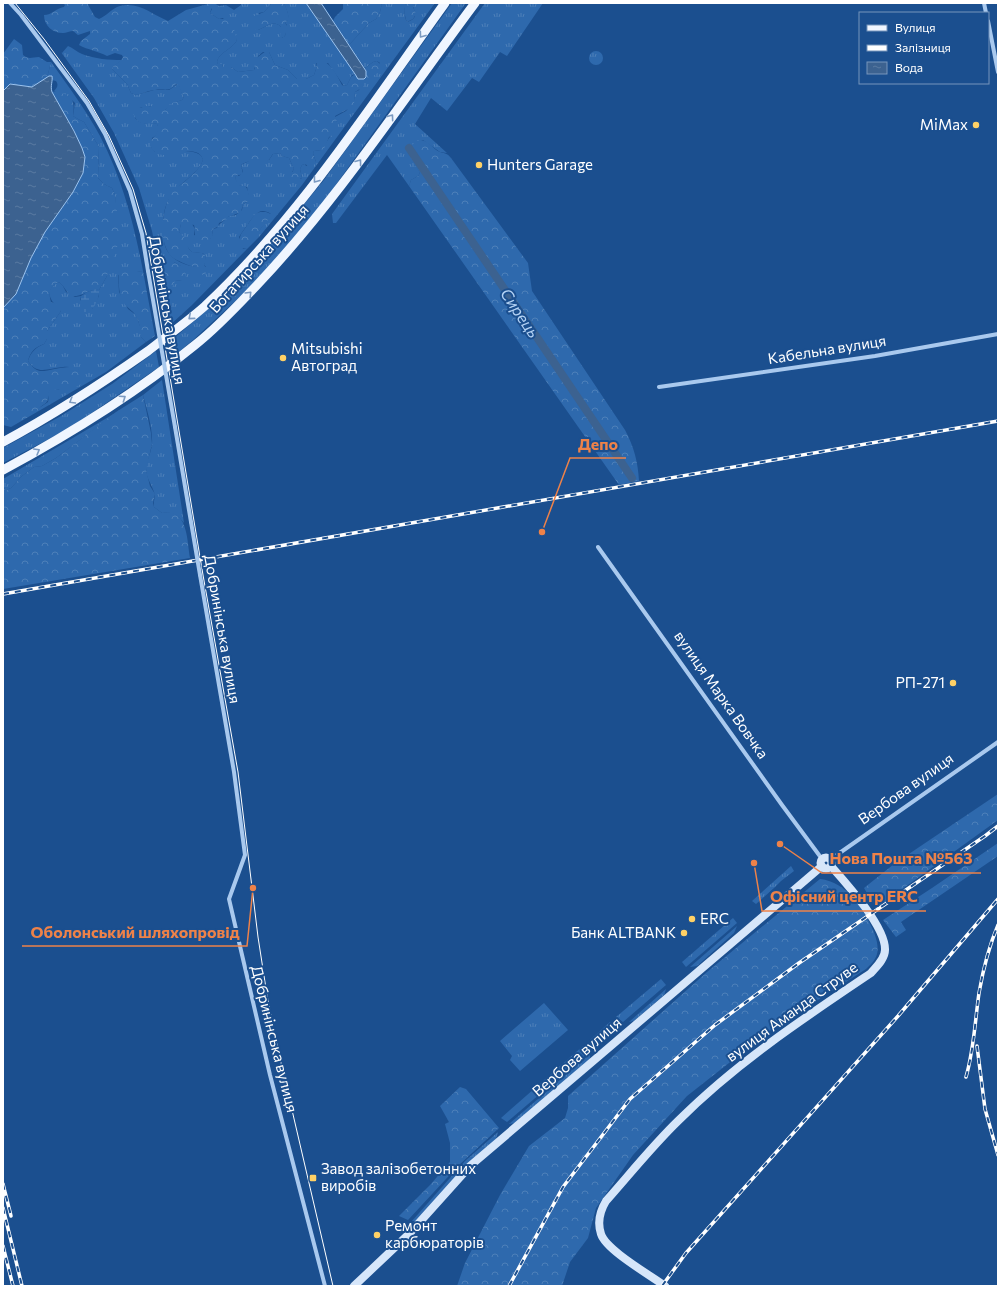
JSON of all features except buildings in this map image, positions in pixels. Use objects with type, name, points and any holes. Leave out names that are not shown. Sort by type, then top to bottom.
[{"type":"main road","name":"Богатирська вулиця","points":[[3,442],[114,376],[205,306],[270,238],[308,192],[445,3]]},
{"type":"main road","name":"Богатирська вулиця","points":[[3,470],[90,420],[126,396],[196,345],[232,310],[279,262],[309,227],[369,149],[475,3]]},
{"type":"main road","name":"вулиця Аманда Струве","points":[[665,1286],[609,1246],[601,1234],[599,1223],[600,1212],[606,1201],[678,1120],[722,1081],[770,1042],[870,973],[880,962],[885,950],[882,937],[875,923],[860,899],[826,863]]},
{"type":"main road","name":"Вербова вулиця","points":[[348,1286],[357,1283],[409,1234],[470,1166],[826,863]]},
{"type":"street","name":"Добринінська вулиця","points":[[10,3],[21,15],[82,97],[104,134],[130,191],[142,234],[234,772],[245,855],[229,899],[270,1075],[325,1286]]},
{"type":"street","points":[[989,26],[998,72]]},
{"type":"street","name":"Кабельна вулиця","points":[[659,387],[875,356],[998,334]]},
{"type":"street","name":"вулиця Марка Вовчка","points":[[598,547],[782,805],[826,863]]},
{"type":"street","name":"Вербова вулиця","points":[[826,863],[998,742]]},
{"type":"green space","points":[[63,3],[87,3],[95,17],[99,19],[117,7],[131,5],[144,9],[168,21],[186,10],[208,4],[212,7],[210,13],[219,19],[226,19],[234,29],[237,40],[220,56],[217,62],[218,64],[222,64],[223,67],[231,67],[238,72],[254,70],[255,59],[266,51],[269,52],[275,65],[288,70],[297,79],[306,79],[314,75],[317,59],[322,60],[332,68],[344,86],[347,85],[351,77],[355,74],[359,79],[364,79],[366,71],[365,68],[373,62],[377,61],[382,66],[374,75],[363,80],[363,87],[355,92],[354,104],[352,107],[335,116],[338,125],[335,134],[329,137],[324,149],[314,151],[315,164],[310,167],[305,164],[302,165],[300,169],[302,178],[295,181],[291,178],[291,174],[294,169],[289,158],[282,156],[280,153],[273,154],[267,161],[251,161],[245,163],[241,165],[243,174],[236,176],[235,178],[239,185],[245,186],[249,195],[249,201],[243,204],[241,212],[229,216],[227,219],[219,223],[218,227],[212,230],[212,238],[205,240],[199,240],[195,237],[194,225],[181,224],[179,232],[184,237],[189,249],[192,252],[202,253],[205,255],[206,261],[204,265],[208,271],[204,275],[200,273],[197,267],[174,259],[168,252],[163,237],[163,219],[167,202],[171,194],[175,188],[194,173],[203,160],[200,154],[194,152],[164,155],[157,153],[150,145],[157,132],[157,124],[144,124],[139,122],[133,114],[133,109],[135,106],[141,108],[150,106],[165,110],[172,103],[182,100],[184,97],[179,86],[176,84],[168,89],[153,90],[136,95],[131,93],[127,84],[112,69],[114,65],[121,61],[123,57],[122,55],[115,53],[107,56],[79,45],[81,41],[90,34],[90,31],[78,35],[73,31],[59,33],[47,26],[44,15],[64,7],[65,5]]},
{"type":"green space","points":[[206,3],[214,3],[219,6],[226,5],[234,10],[241,5],[241,3],[272,3],[264,12],[259,13],[258,30],[270,24],[278,25],[281,27],[282,38],[285,36],[287,25],[285,23],[288,18],[284,3],[306,3],[355,74],[352,75],[347,85],[344,86],[328,63],[316,63],[314,75],[306,79],[297,79],[288,70],[275,65],[269,52],[263,52],[258,56],[254,70],[238,72],[231,67],[223,67],[222,64],[218,64],[218,59],[237,40],[223,18],[219,19],[210,13],[212,9]]},
{"type":"green space","points":[[272,3],[284,3],[287,11],[289,19],[285,23],[288,27],[284,38],[280,37],[281,27],[275,24],[270,24],[258,30],[255,29],[253,21],[254,16],[264,12]]},
{"type":"green space","points":[[343,3],[382,3],[380,12],[376,19],[369,23],[349,45],[333,21],[343,9]]},
{"type":"green space","points":[[382,3],[406,3],[405,18],[407,22],[413,20],[415,16],[413,6],[415,3],[435,3],[302,185],[259,237],[259,231],[271,214],[263,211],[255,215],[239,237],[243,249],[247,249],[192,305],[170,325],[162,286],[164,287],[175,281],[182,280],[181,266],[174,262],[163,262],[159,266],[152,231],[139,188],[114,133],[94,98],[61,52],[62,53],[68,46],[80,53],[92,57],[122,60],[112,69],[127,84],[131,93],[136,95],[154,90],[169,90],[178,84],[179,85],[184,97],[182,100],[176,102],[165,110],[158,110],[150,106],[139,108],[135,118],[143,123],[157,124],[158,132],[152,138],[151,147],[155,152],[193,152],[200,154],[202,157],[203,160],[197,170],[174,191],[169,200],[164,211],[163,228],[166,250],[175,260],[196,267],[206,267],[204,265],[205,255],[192,252],[179,232],[181,224],[192,224],[195,229],[194,235],[210,239],[213,235],[212,229],[217,228],[229,216],[236,215],[242,210],[243,204],[246,203],[249,198],[247,187],[238,185],[235,178],[243,172],[241,165],[249,161],[269,160],[273,154],[280,153],[282,156],[289,158],[294,169],[292,172],[300,179],[302,178],[300,169],[302,165],[305,164],[306,166],[316,162],[313,153],[314,151],[321,150],[335,132],[337,122],[335,117],[346,111],[354,101],[355,92],[359,90],[363,80],[380,63],[377,61],[373,62],[365,68],[349,45],[369,23],[376,19],[380,12]]},
{"type":"green space","points":[[406,3],[415,3],[413,7],[416,14],[413,19],[407,22],[404,10]]},
{"type":"green space","points":[[452,3],[466,3],[322,204],[282,253],[246,291],[175,355],[172,340],[208,309],[274,241],[324,180]]},
{"type":"green space","points":[[485,3],[543,3],[507,56],[500,52],[479,82],[472,78],[447,111],[431,98],[415,124],[447,153],[440,152],[423,140],[412,146],[410,154],[420,173],[411,180],[409,186],[387,155],[336,223],[333,223],[332,214]]},
{"type":"green space","points":[[14,39],[22,45],[23,55],[25,57],[39,57],[47,62],[51,62],[47,78],[32,87],[10,84],[3,91],[3,54]]},
{"type":"green space","points":[[593,51],[599,51],[603,55],[603,61],[599,65],[593,65],[589,61],[589,55]]},
{"type":"green space","points":[[51,62],[95,126],[108,152],[121,185],[136,236],[143,271],[118,275],[119,292],[128,309],[136,315],[141,329],[141,337],[146,342],[106,372],[37,412],[39,408],[48,402],[49,391],[53,388],[59,390],[79,370],[67,367],[40,370],[32,366],[28,361],[30,355],[38,347],[44,344],[47,339],[47,331],[61,311],[51,300],[51,289],[59,282],[66,292],[75,297],[81,296],[80,300],[92,309],[99,296],[99,290],[107,276],[115,252],[115,195],[112,188],[104,184],[98,178],[99,147],[84,122],[73,116],[75,103],[69,97],[54,91],[57,86],[57,82],[52,80],[49,76],[47,78]]},
{"type":"green space","points":[[57,91],[72,99],[74,105],[73,116],[84,122],[99,147],[98,178],[104,184],[112,188],[115,195],[120,239],[107,276],[99,290],[92,290],[78,296],[70,296],[59,282],[50,290],[51,302],[59,305],[61,311],[47,331],[47,339],[44,344],[33,350],[28,361],[33,368],[40,371],[75,367],[82,375],[81,384],[69,389],[51,390],[48,393],[47,402],[41,406],[37,412],[11,427],[3,425],[3,308],[16,294],[31,258],[45,232],[73,192],[83,173],[85,157],[74,130],[52,92]]},
{"type":"green space","points":[[418,140],[425,141],[437,151],[450,156],[528,263],[532,291],[625,430],[635,455],[639,481],[619,485],[409,186],[411,180],[420,173],[410,158],[407,149]]},
{"type":"green space","points":[[266,212],[271,214],[271,216],[259,231],[259,237],[247,249],[241,248],[239,240],[241,234],[255,214]]},
{"type":"green space","points":[[167,260],[183,266],[186,277],[182,280],[175,281],[171,289],[162,286],[159,266]]},
{"type":"green space","points":[[118,269],[135,272],[143,271],[155,336],[146,342],[141,337],[140,326],[136,316],[127,307],[121,297]]},
{"type":"green space","points":[[96,289],[99,290],[99,293],[95,305],[89,312],[83,312],[80,306],[81,296]]},
{"type":"green space","points":[[156,351],[159,367],[68,429],[3,463],[3,448],[61,416],[112,384]]},
{"type":"green space","points":[[162,380],[184,523],[174,514],[162,513],[154,507],[155,494],[146,472],[151,447],[152,432],[143,395]]},
{"type":"green space","points":[[143,395],[152,444],[146,470],[150,486],[155,494],[153,503],[154,507],[162,513],[177,515],[181,520],[187,535],[190,558],[3,589],[3,487],[6,490],[11,488],[22,476],[34,467],[42,466],[56,458],[116,412]]},
{"type":"green space","points":[[117,412],[56,458],[42,466],[34,467],[22,476],[11,488],[6,490],[3,487],[3,479]]},
{"type":"green space","points":[[998,794],[998,820],[876,908],[864,888],[894,864]]},
{"type":"green space","points":[[998,843],[998,856],[901,922],[906,930],[896,937],[883,920]]},
{"type":"green space","points":[[791,866],[794,871],[756,904],[752,901]]},
{"type":"green space","points":[[820,879],[830,881],[838,885],[853,897],[859,905],[873,930],[877,942],[877,954],[873,962],[866,969],[771,1030],[687,1096],[633,1155],[596,1208],[588,1238],[570,1262],[562,1286],[457,1286],[465,1263],[500,1195],[529,1146],[565,1118],[568,1108],[568,1096],[707,972]]},
{"type":"green space","points":[[733,918],[737,923],[686,967],[682,962]]},
{"type":"green space","points":[[737,926],[734,933],[697,966],[690,967]]},
{"type":"green space","points":[[661,979],[666,985],[623,1022],[616,1017]]},
{"type":"green space","points":[[666,989],[664,995],[634,1021],[629,1022]]},
{"type":"green space","points":[[544,1003],[568,1030],[520,1071],[510,1060],[512,1056],[500,1041]]},
{"type":"green space","points":[[610,1022],[615,1029],[597,1045],[590,1040]]},
{"type":"green space","points":[[583,1046],[589,1052],[507,1122],[501,1118]]},
{"type":"green space","points":[[590,1054],[590,1059],[515,1123],[509,1124]]},
{"type":"green space","points":[[460,1087],[466,1089],[499,1128],[458,1166],[408,1220],[399,1216],[430,1185],[450,1162],[450,1143],[445,1124],[449,1122],[440,1106]]},
{"type":"green space","points":[[498,1132],[496,1139],[416,1221],[412,1221],[465,1161]]},
{"type":"water","points":[[306,3],[321,3],[366,71],[366,77],[364,79],[358,79]]},
{"type":"water","points":[[49,76],[52,76],[52,92],[82,148],[85,157],[83,173],[73,192],[45,232],[31,258],[16,294],[3,308],[3,91],[10,84],[32,87]]},
{"type":"waterway","name":"Сирець","points":[[409,148],[632,478]]},
{"type":"tram line","points":[[15,3],[44,39],[89,101],[109,136],[133,189],[146,233],[203,575],[238,772],[258,937],[267,995],[278,1050],[333,1286]]},
{"type":"railway","points":[[3,594],[998,421]]},
{"type":"railway","points":[[509,1286],[563,1187],[630,1099],[715,1025],[799,963],[998,826]]},
{"type":"railway","points":[[662,1286],[686,1253],[898,1016],[998,899]]},
{"type":"railway","points":[[966,1077],[973,1046],[982,976],[998,925]]},
{"type":"railway","points":[[977,1046],[985,1109],[998,1155]]},
{"type":"railway","points":[[3,1184],[11,1216]]},
{"type":"railway","points":[[3,1208],[22,1286]]},
{"type":"railway","points":[[3,1246],[13,1286]]},
{"type":"place","name":"MiMax","points":[[976,125]]},
{"type":"place","name":"Hunters Garage","points":[[479,165]]},
{"type":"place","name":"Mitsubishi Автоград","points":[[283,358]]},
{"type":"place","name":"Депо","points":[[542,532]]},
{"type":"place","name":"РП-271","points":[[953,683]]},
{"type":"place","name":"Нова Пошта №563","points":[[780,844]]},
{"type":"place","name":"Офісний центр ERC","points":[[754,863]]},
{"type":"place","name":"Оболонський шляхопровід","points":[[253,888]]},
{"type":"place","name":"ERC","points":[[692,919]]},
{"type":"place","name":"Банк ALTBANK","points":[[684,933]]},
{"type":"place","name":"Завод залізобетонних виробів","points":[[313,1178]]},
{"type":"place","name":"Ремонт карбюраторів","points":[[377,1235]]}]
